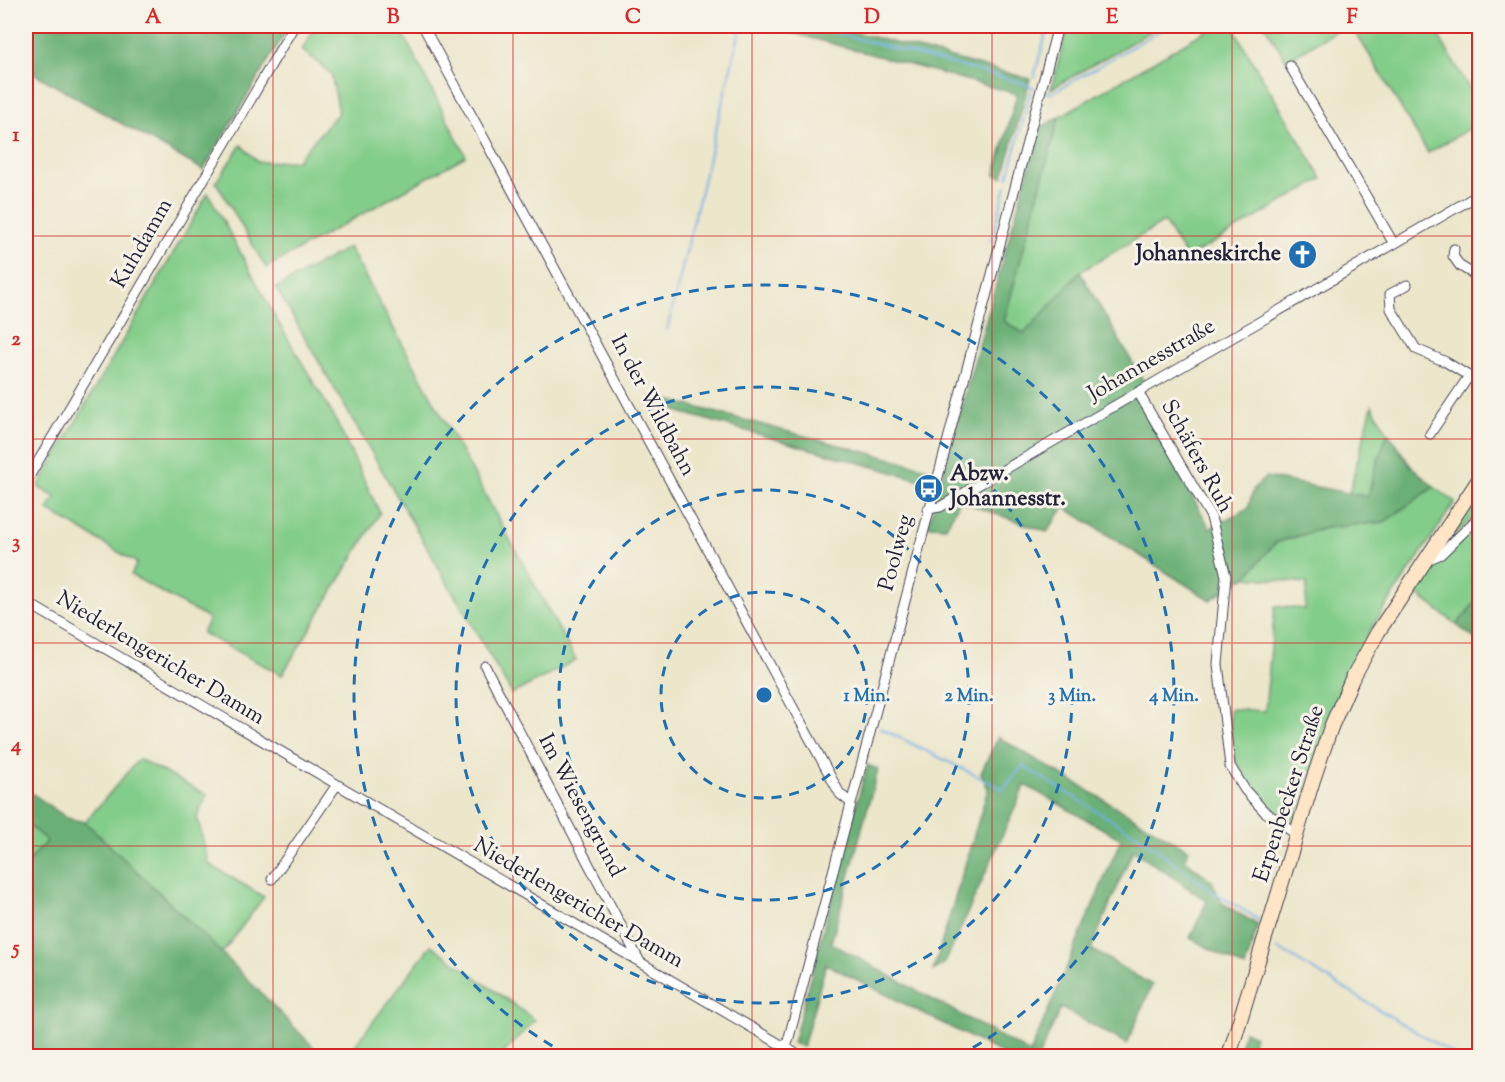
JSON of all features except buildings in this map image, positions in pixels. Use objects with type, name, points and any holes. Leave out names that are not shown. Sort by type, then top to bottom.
[{"type":"main road","name":"Erpenbecker Straße","points":[[1229,1056],[1331,728],[1352,680],[1378,632],[1479,478]]},
{"type":"street","name":"Kuhdamm","points":[[26,482],[294,26]]},
{"type":"street","name":"In der Wildbahn","points":[[423,26],[840,794],[850,802]]},
{"type":"street","name":"Poolweg","points":[[785,1053],[1058,26]]},
{"type":"street","points":[[1290,66],[1395,244]]},
{"type":"street","name":"Johannesstraße","points":[[928,509],[940,507],[1479,194]]},
{"type":"street","points":[[1454,249],[1453,256],[1460,266],[1479,278]]},
{"type":"street","points":[[1407,285],[1390,294],[1391,309],[1416,349],[1446,362],[1479,383]]},
{"type":"street","points":[[1430,434],[1469,376]]},
{"type":"street","name":"Schäfers Ruh","points":[[1138,392],[1211,517],[1226,576],[1218,664],[1230,766],[1245,790],[1264,812],[1297,836]]},
{"type":"street","name":"Erpenbecker Straße","points":[[1425,561],[1441,554],[1479,516]]},
{"type":"street","name":"Niederlengericher Damm","points":[[26,602],[640,963],[785,1053],[800,1056]]},
{"type":"street","name":"Im Wiesengrund","points":[[485,666],[640,963]]},
{"type":"street","points":[[272,879],[336,786]]},
{"type":"green space","points":[[26,26],[289,26],[203,170],[26,69]]},
{"type":"green space","points":[[316,26],[399,26],[466,156],[266,268],[216,182],[241,145],[258,162],[296,161],[339,112],[331,74],[302,50]]},
{"type":"green space","points":[[767,26],[832,26],[1030,79],[1003,177],[995,175],[1017,94]]},
{"type":"green space","points":[[1068,26],[1160,26],[1051,89]]},
{"type":"green space","points":[[1214,26],[1232,26],[1322,179],[1187,258],[1164,222],[1080,272],[1024,334],[1004,321],[1059,117]]},
{"type":"green space","points":[[1265,26],[1344,26],[1289,59],[1292,65],[1290,66]]},
{"type":"green space","points":[[1352,26],[1433,26],[1479,105],[1479,123],[1428,153]]},
{"type":"green space","points":[[1059,117],[1004,321],[1024,334],[1080,272],[1145,384],[1139,403],[1210,528],[1248,508],[1254,488],[1266,477],[1368,497],[1388,433],[1410,465],[1434,487],[1384,522],[1325,528],[1275,543],[1246,577],[1210,600],[1064,507],[1047,532],[960,501],[946,527],[928,526],[1040,128]]},
{"type":"green space","points":[[208,193],[278,322],[333,415],[380,513],[282,675],[202,633],[209,619],[131,575],[137,563],[48,510],[55,497],[38,487]]},
{"type":"green space","points":[[349,247],[576,660],[512,694],[276,288]]},
{"type":"green space","points":[[653,396],[927,468],[924,481],[654,405]]},
{"type":"green space","points":[[1372,406],[1388,433],[1368,497],[1349,493]]},
{"type":"green space","points":[[1434,487],[1455,502],[1371,629],[1347,677],[1293,825],[1263,801],[1243,777],[1232,747],[1230,709],[1265,711],[1275,606],[1305,609],[1307,583],[1246,577],[1275,543],[1325,528],[1384,522]]},
{"type":"green space","points":[[1479,488],[1479,511],[1441,550]]},
{"type":"green space","points":[[1479,522],[1479,597],[1457,625],[1412,590],[1428,567],[1443,558]]},
{"type":"green space","points":[[1479,597],[1479,642],[1457,625]]},
{"type":"green space","points":[[998,737],[1189,850],[1185,860],[1212,881],[1222,903],[1258,925],[1245,968],[1190,938],[1207,901],[1133,850],[1091,949],[1152,985],[1127,1044],[1061,1008],[1039,1056],[1007,1056],[826,964],[803,1047],[793,1043],[867,765],[878,769],[831,943],[1030,1053],[1121,839],[1025,785],[945,963],[933,971],[988,789],[981,773]]},
{"type":"green space","points":[[139,759],[207,795],[197,817],[209,864],[264,897],[222,953],[85,822]]},
{"type":"green space","points":[[26,789],[67,818],[85,822],[222,953],[322,1056],[26,1056],[26,864],[47,841],[26,823]]},
{"type":"green space","points":[[26,823],[47,841],[26,864]]},
{"type":"green space","points":[[431,945],[535,1020],[501,1056],[347,1056]]},
{"type":"green space","points":[[1245,1031],[1254,1036],[1248,1056],[1237,1056]]},
{"type":"waterway","points":[[667,330],[741,26]]},
{"type":"waterway","points":[[810,26],[1023,83],[1034,88]]},
{"type":"waterway","points":[[1034,77],[1048,26]]},
{"type":"waterway","points":[[1045,92],[1052,93],[1168,26]]},
{"type":"waterway","points":[[1008,177],[1031,91]]},
{"type":"waterway","points":[[991,241],[1006,186]]},
{"type":"waterway","points":[[880,728],[1003,789],[1023,766],[1146,841],[1212,891],[1261,921]]},
{"type":"waterway","points":[[1277,948],[1456,1056]]},
{"type":"place","name":"Johanneskirche","points":[[1302,255]]},
{"type":"place","name":"Abzw. Johannesstr.","points":[[929,488]]}]
